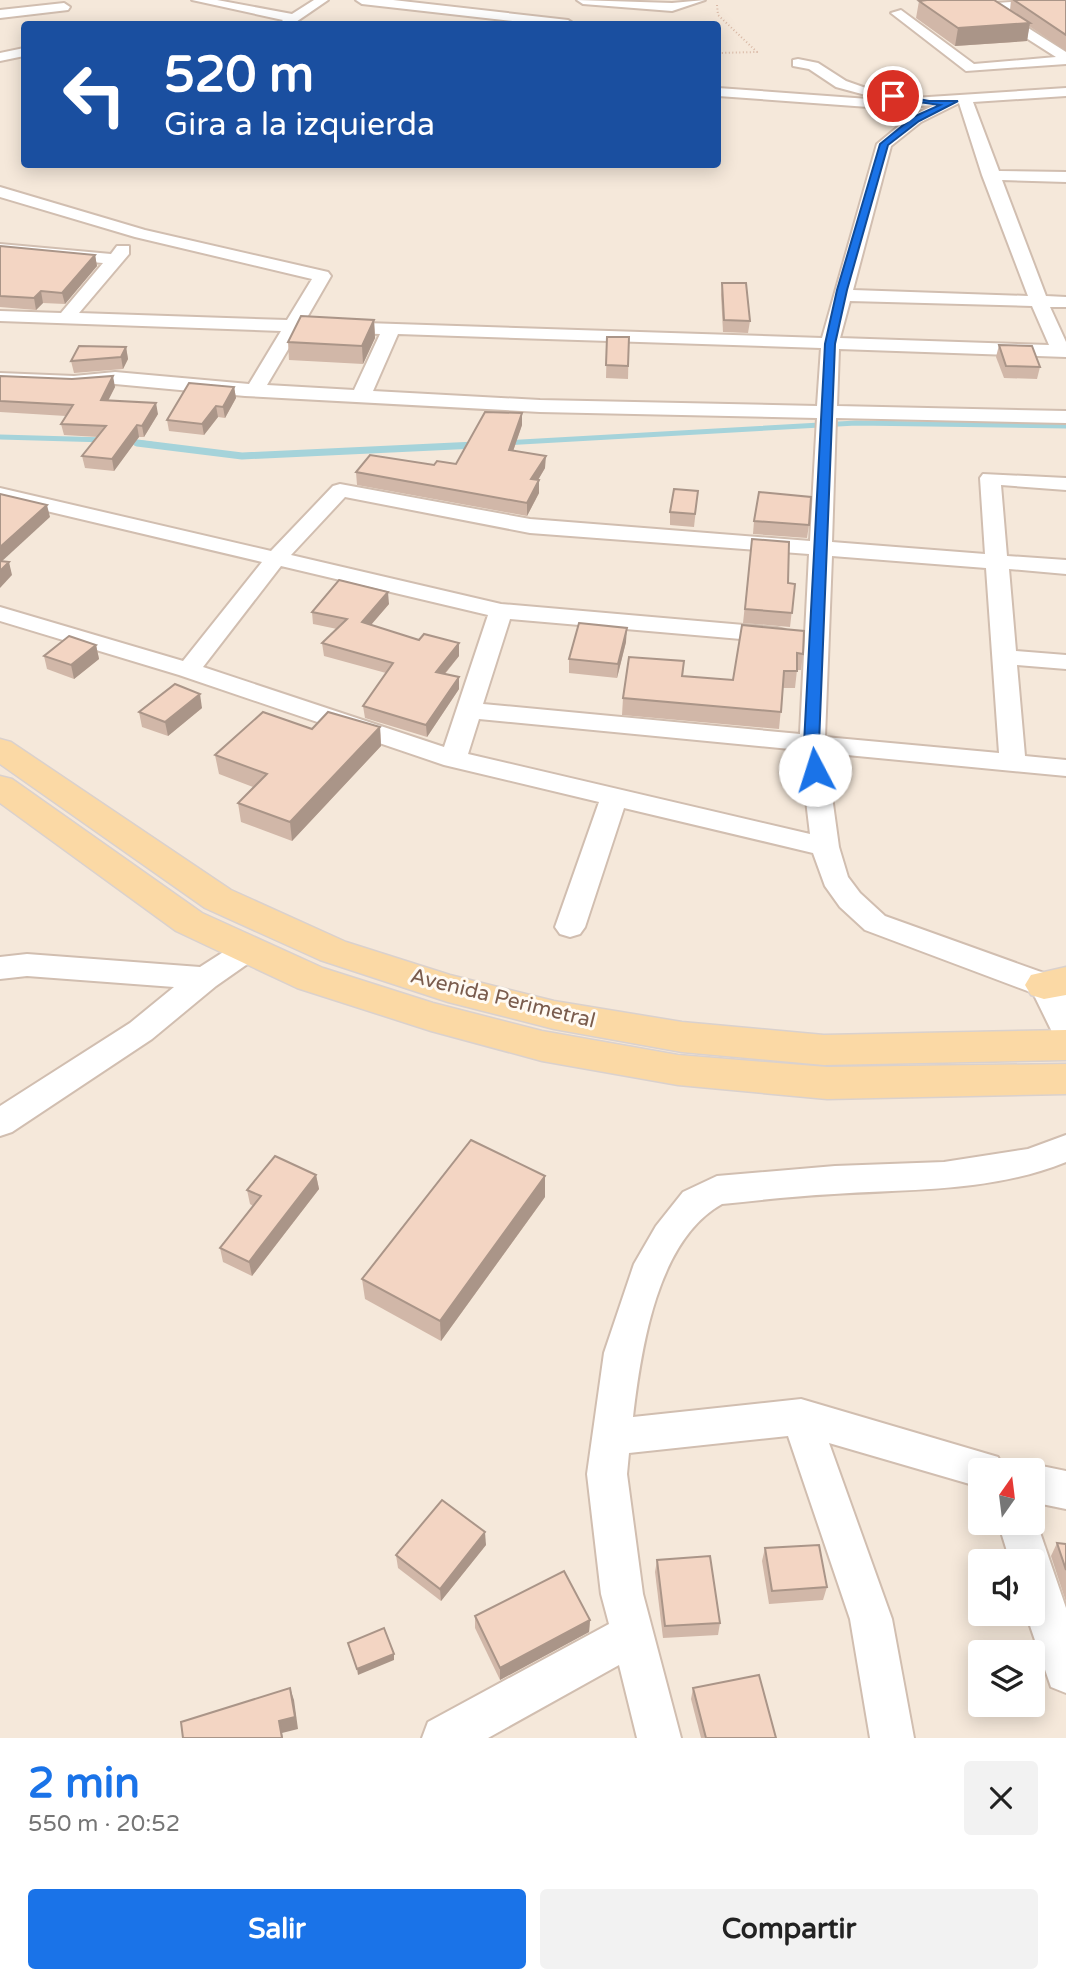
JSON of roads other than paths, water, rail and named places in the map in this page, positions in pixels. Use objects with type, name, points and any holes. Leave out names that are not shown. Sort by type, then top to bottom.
[{"type":"main road","name":"Avenida Perimetral","points":[[0,749],[218,899],[333,951],[448,988],[554,1015],[682,1037],[824,1050],[1050,1062]]},
{"type":"main road","name":"Avenida Perimetral","points":[[0,788],[189,922],[310,978],[431,1017],[542,1046],[678,1070],[827,1083],[1050,1062]]},
{"type":"street","points":[[198,0],[289,21],[322,0]]},
{"type":"street","points":[[362,0],[426,4],[543,21]]},
{"type":"street","points":[[572,21],[584,0],[672,8],[699,0]]},
{"type":"street","points":[[949,10],[1066,2]]},
{"type":"street","points":[[402,19],[426,4]]},
{"type":"street","points":[[0,14],[64,7]]},
{"type":"street","points":[[988,7],[1066,59]]},
{"type":"street","points":[[923,11],[897,13],[971,68],[1066,59]]},
{"type":"street","points":[[0,57],[21,53]]},
{"type":"street","points":[[799,63],[813,66],[827,77],[860,90],[929,103]]},
{"type":"street","points":[[721,83],[749,87]]},
{"type":"street","points":[[721,92],[860,103],[929,103],[1066,92]]},
{"type":"street","points":[[0,316],[1063,351],[1039,301],[992,175],[960,101]]},
{"type":"street","points":[[960,101],[916,119],[884,144],[830,344],[812,744],[825,846],[835,879],[875,923],[1055,984],[1057,1004],[1066,1030]]},
{"type":"street","points":[[992,175],[1066,177]]},
{"type":"street","points":[[0,192],[141,234],[322,276],[255,390]]},
{"type":"street","points":[[66,318],[113,259],[141,234]]},
{"type":"street","points":[[0,248],[113,259]]},
{"type":"street","points":[[842,295],[1066,302]]},
{"type":"street","points":[[362,394],[391,329]]},
{"type":"street","points":[[0,379],[74,382],[115,378],[255,390],[828,421],[1066,417]]},
{"type":"street","points":[[1013,763],[990,478],[1066,484]]},
{"type":"street","points":[[188,670],[277,557],[340,490],[530,526],[1066,567]]},
{"type":"street","points":[[0,494],[501,611],[817,639]]},
{"type":"street","points":[[453,759],[501,611]]},
{"type":"street","points":[[0,614],[188,670],[453,759],[825,846]]},
{"type":"street","points":[[1004,657],[1066,662]]},
{"type":"street","points":[[470,710],[1066,768]]},
{"type":"street","points":[[570,927],[615,796]]},
{"type":"street","points":[[0,1123],[141,1031],[205,978],[248,949]]},
{"type":"street","points":[[0,968],[27,965],[205,978]]},
{"type":"street","points":[[659,1738],[622,1594],[607,1474],[622,1353],[647,1275],[668,1236],[695,1202],[717,1190],[944,1176],[1031,1162],[1066,1149]]},
{"type":"street","points":[[612,1437],[801,1417],[968,1465]]},
{"type":"street","points":[[801,1417],[871,1619],[892,1738]]},
{"type":"street","points":[[1045,1486],[1066,1490]]},
{"type":"street","points":[[1045,1608],[1066,1672]]},
{"type":"street","points":[[444,1738],[631,1635]]},
{"type":"waterway","points":[[510,443],[504,443],[856,423],[1066,426]]},
{"type":"waterway","points":[[0,437],[107,440]]},
{"type":"waterway","points":[[124,441],[151,444]]},
{"type":"waterway","points":[[137,443],[242,456],[476,445]]}]
